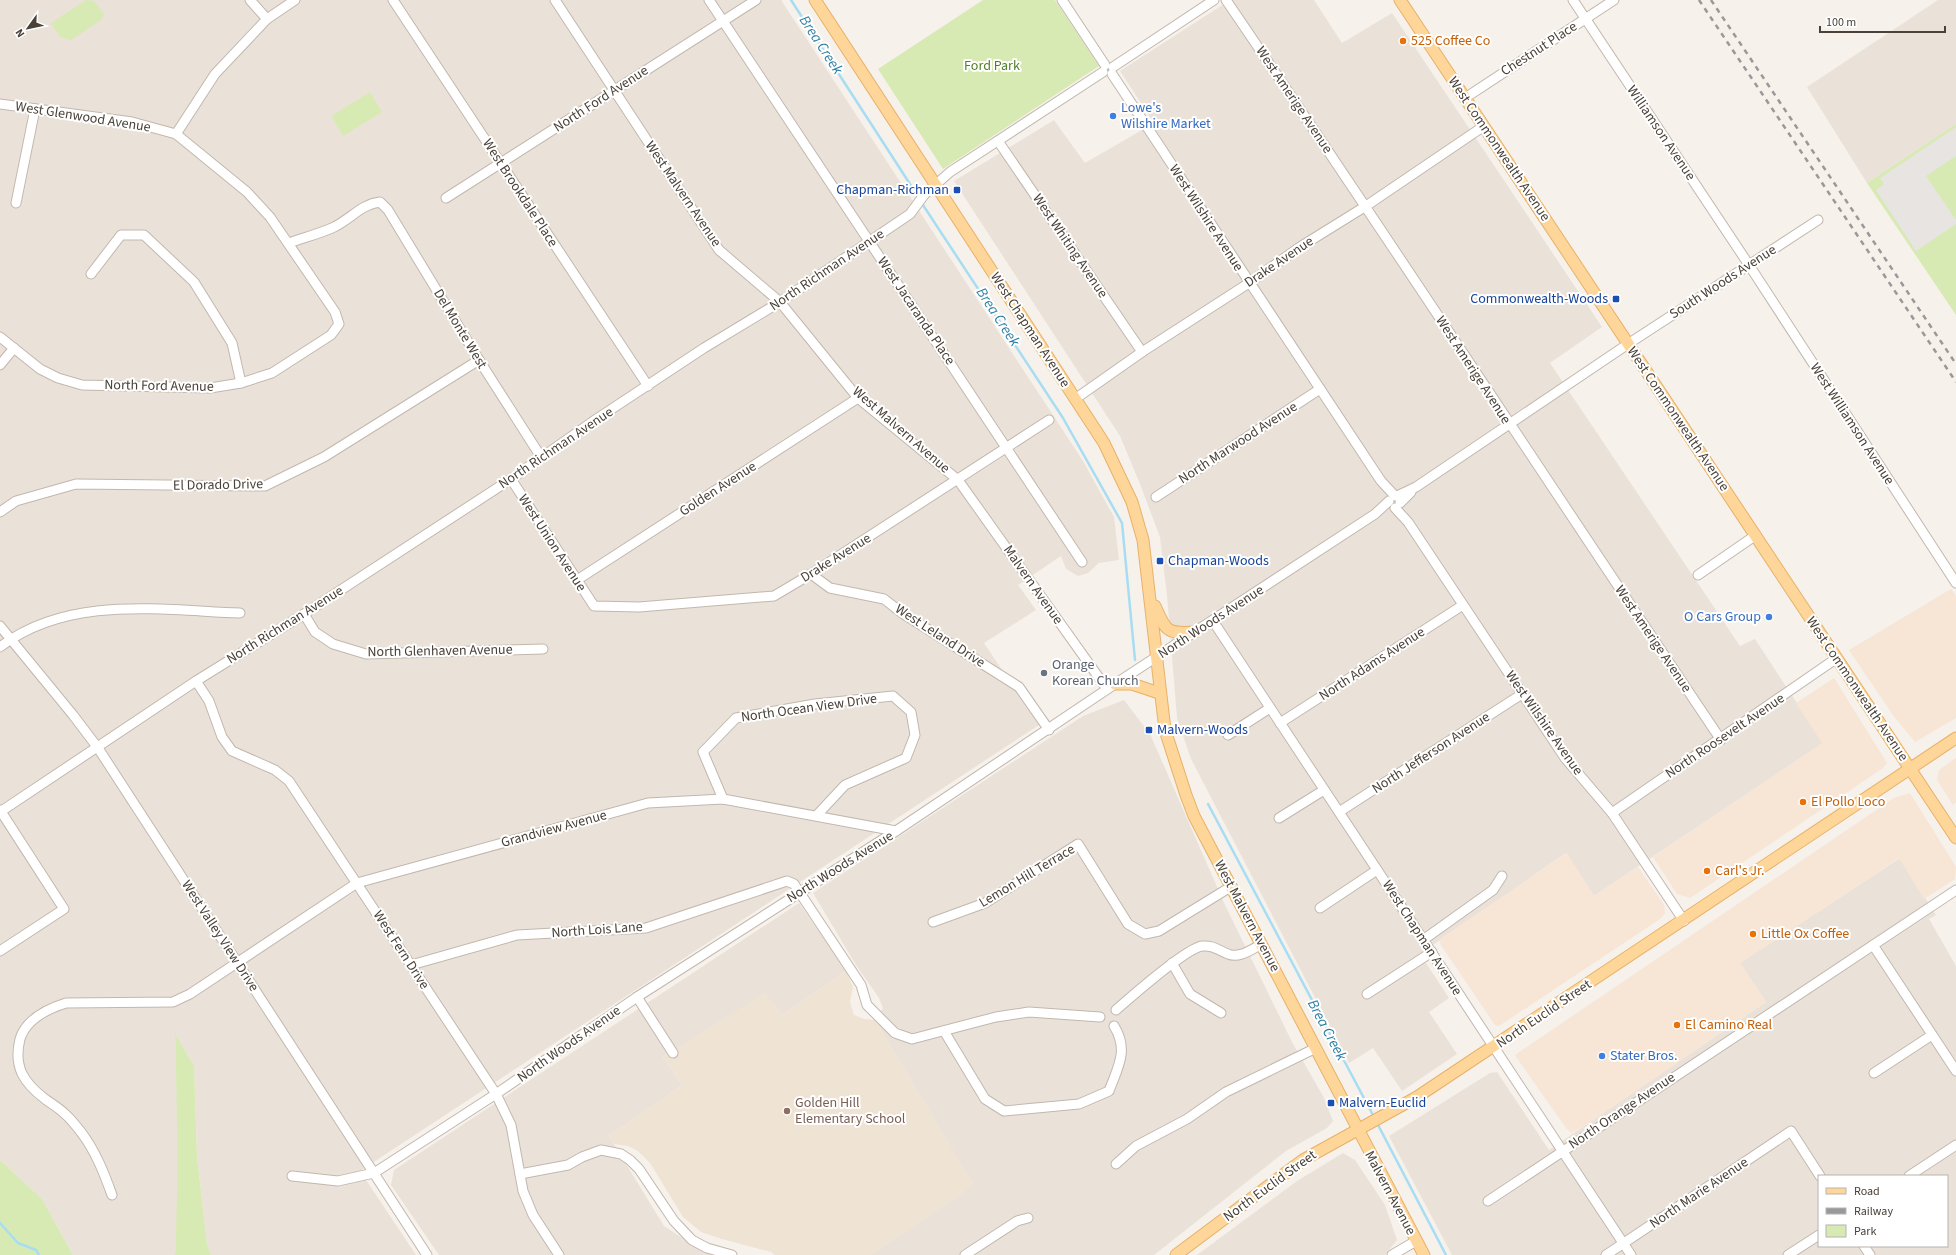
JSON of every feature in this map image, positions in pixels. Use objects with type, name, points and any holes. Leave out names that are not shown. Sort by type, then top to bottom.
[{"type":"main road","name":"West Chapman Avenue","points":[[815,0],[1104,443],[1132,502],[1143,540],[1160,693]]},
{"type":"main road","name":"West Commonwealth Avenue","points":[[1400,0],[1956,838]]},
{"type":"main road","points":[[1149,592],[1160,621],[1168,631],[1180,634],[1196,632]]},
{"type":"main road","points":[[1111,686],[1132,684],[1160,693]]},
{"type":"main road","name":"West Malvern Avenue","points":[[1160,693],[1165,730],[1194,816],[1232,886],[1357,1130]]},
{"type":"main road","name":"North Euclid Street","points":[[1176,1255],[1304,1160],[1417,1097],[1684,921],[1956,738]]},
{"type":"main road","name":"Malvern Avenue","points":[[1357,1130],[1424,1255]]},
{"type":"street","points":[[250,0],[267,19]]},
{"type":"street","points":[[176,134],[215,74],[267,19],[295,0]]},
{"type":"street","name":"West Brookdale Place","points":[[393,0],[648,386]]},
{"type":"street","name":"West Malvern Avenue","points":[[555,0],[719,250],[780,302],[858,398],[958,480]]},
{"type":"street","name":"West Jacaranda Place","points":[[709,0],[1082,562]]},
{"type":"street","name":"North Ford Avenue","points":[[446,198],[756,0]]},
{"type":"street","name":"West Wilshire Avenue","points":[[1062,0],[1565,758],[1612,813],[1684,921]]},
{"type":"street","name":"North Richman Avenue","points":[[0,812],[98,748],[196,681],[304,614],[511,479],[704,348],[780,302],[910,214],[924,195],[950,172],[1214,0]]},
{"type":"street","name":"West Amerige Avenue","points":[[1226,0],[1366,206],[1509,424],[1721,740]]},
{"type":"street","name":"Williamson Avenue","points":[[1573,0],[1749,265]]},
{"type":"street","name":"Chestnut Place","points":[[1465,98],[1614,0]]},
{"type":"street","name":"West Glenwood Avenue","points":[[0,104],[132,122],[176,134],[247,192],[270,217],[335,312],[339,324]]},
{"type":"street","points":[[16,202],[35,109]]},
{"type":"street","name":"Drake Avenue","points":[[1075,398],[1142,352],[1249,283],[1300,247],[1366,206],[1484,126]]},
{"type":"street","name":"West Whiting Avenue","points":[[998,141],[1142,352]]},
{"type":"street","name":"Del Monte West","points":[[288,243],[334,228],[364,206],[372,202],[380,202],[388,210],[479,360],[541,458]]},
{"type":"street","name":"South Woods Avenue","points":[[1628,344],[1818,220]]},
{"type":"street","points":[[91,274],[121,236],[144,236],[194,282],[232,343],[241,383]]},
{"type":"street","name":"West Williamson Avenue","points":[[1749,265],[1956,583]]},
{"type":"street","name":"North Ford Avenue","points":[[0,337],[40,369],[58,378],[82,385],[210,388],[241,383],[272,373],[331,335],[339,324]]},
{"type":"street","name":"North Woods Avenue","points":[[292,1176],[338,1181],[374,1173],[496,1094],[637,997],[896,831],[1049,730],[1111,686],[1395,502],[1628,344]]},
{"type":"street","points":[[0,366],[14,348]]},
{"type":"street","name":"El Dorado Drive","points":[[0,512],[16,501],[76,484],[265,486],[324,457],[479,360]]},
{"type":"street","name":"North Marwood Avenue","points":[[1156,497],[1320,389]]},
{"type":"street","name":"Golden Avenue","points":[[577,580],[858,398]]},
{"type":"street","name":"Drake Avenue","points":[[594,606],[640,607],[774,596],[958,480],[1049,420]]},
{"type":"street","name":"West Union Avenue","points":[[511,479],[594,606]]},
{"type":"street","name":"Malvern Avenue","points":[[958,480],[1111,686]]},
{"type":"street","points":[[1698,575],[1756,535]]},
{"type":"street","name":"West Leland Drive","points":[[811,574],[830,588],[884,600],[902,614],[1019,687],[1049,730]]},
{"type":"street","name":"North Adams Avenue","points":[[1280,723],[1463,605]]},
{"type":"street","points":[[0,647],[11,639],[42,623],[79,612],[127,608],[240,613]]},
{"type":"street","name":"North Glenhaven Avenue","points":[[304,614],[315,632],[333,644],[366,654],[543,649]]},
{"type":"street","name":"West Chapman Avenue","points":[[1213,621],[1631,1255]]},
{"type":"street","name":"West Valley View Drive","points":[[0,626],[98,748],[427,1255]]},
{"type":"street","name":"North Roosevelt Avenue","points":[[1612,813],[1721,740],[1837,658]]},
{"type":"street","name":"West Fern Drive","points":[[196,681],[209,701],[222,737],[232,751],[275,770],[289,780],[496,1094],[511,1125],[523,1191],[533,1215],[559,1255]]},
{"type":"street","name":"North Jefferson Avenue","points":[[1339,812],[1522,694]]},
{"type":"street","name":"North Ocean View Drive","points":[[723,799],[703,752],[736,718],[815,704],[893,696],[911,712],[915,735],[906,758],[845,785],[817,815]]},
{"type":"street","points":[[1228,735],[1270,708]]},
{"type":"street","points":[[1279,818],[1324,790]]},
{"type":"street","name":"Grandview Avenue","points":[[112,1195],[98,1158],[81,1133],[65,1113],[30,1086],[20,1069],[17,1052],[23,1030],[37,1016],[52,1008],[66,1003],[173,1002],[190,994],[238,963],[357,883],[648,803],[723,799],[817,815],[896,831]]},
{"type":"street","points":[[0,812],[64,909],[0,951]]},
{"type":"street","name":"Lemon Hill Terrace","points":[[933,922],[985,903],[1078,844],[1128,924],[1145,934],[1159,931],[1232,886]]},
{"type":"street","points":[[1320,908],[1377,870]]},
{"type":"street","points":[[1423,940],[1493,890],[1502,876]]},
{"type":"street","name":"North Lois Lane","points":[[411,965],[518,935],[646,928],[787,881],[794,884],[799,892]]},
{"type":"street","name":"North Orange Avenue","points":[[1488,1200],[1956,890]]},
{"type":"street","points":[[799,892],[861,985],[867,1006],[895,1033],[912,1039],[996,1017],[1029,1012],[1100,1017]]},
{"type":"street","points":[[1116,1010],[1172,963],[1200,946],[1211,946],[1229,955],[1239,955],[1262,944]]},
{"type":"street","points":[[1872,945],[1956,1071]]},
{"type":"street","points":[[1367,994],[1432,952]]},
{"type":"street","points":[[1172,963],[1190,994],[1221,1013]]},
{"type":"street","points":[[637,997],[673,1053]]},
{"type":"street","points":[[944,1030],[985,1099],[1004,1111],[1079,1104],[1109,1091],[1123,1056],[1121,1042],[1114,1026]]},
{"type":"street","points":[[1874,1073],[1932,1035]]},
{"type":"street","points":[[1116,1164],[1136,1146],[1187,1119],[1226,1092],[1316,1048]]},
{"type":"street","name":"North Marie Avenue","points":[[1606,1255],[1791,1131],[1819,1175]]},
{"type":"street","points":[[1911,1175],[1956,1145]]},
{"type":"street","points":[[520,1174],[568,1165],[582,1157],[601,1150],[621,1154],[639,1169],[674,1220],[692,1240],[707,1248],[732,1255]]},
{"type":"street","points":[[965,1255],[1017,1221],[1028,1218]]},
{"type":"street","points":[[1788,1255],[1818,1236]]},
{"type":"street","points":[[1392,1255],[1416,1241]]},
{"type":"shaded area","points":[[0,0],[781,0],[1083,461],[1114,517],[1119,560],[1099,563],[1088,573],[1078,576],[1066,569],[1061,556],[1018,585],[1036,610],[984,643],[1039,725],[360,1171],[416,1255],[211,1255],[207,1244],[197,1156],[194,1066],[175,1035],[178,1127],[178,1201],[175,1255],[73,1255],[42,1199],[0,1160]]},
{"type":"shaded area","points":[[1230,0],[1314,0],[1342,43],[1392,13],[1602,327],[1550,363],[1740,646],[1755,639],[1823,743],[1594,896],[1566,853],[1420,954],[1449,998],[1429,1012],[1457,1054],[1402,1091],[1373,1048],[1349,1063],[1191,759],[1177,718],[1167,595],[1160,537],[1140,484],[1120,436],[954,181],[1054,120],[1085,163],[1154,123],[1120,71]]},
{"type":"shaded area","points":[[1938,0],[1956,0],[1956,124],[1867,183],[1807,87]]},
{"type":"shaded area","points":[[1956,127],[1956,156],[1926,176],[1956,220],[1956,224],[1916,251],[1876,190],[1884,184],[1880,178]]},
{"type":"shaded area","points":[[1951,589],[1956,596],[1956,718],[1915,742],[1893,715],[1849,650]]},
{"type":"shaded area","points":[[1834,678],[1887,763],[1883,768],[1690,898],[1677,894],[1653,857],[1822,743],[1796,703]]},
{"type":"shaded area","points":[[1124,700],[1150,734],[1225,905],[1292,1042],[1323,1096],[1333,1121],[1327,1128],[1286,1151],[1154,1255],[871,1255],[973,1185],[875,1020],[883,1008],[879,998],[856,965],[813,893],[1083,716]]},
{"type":"shaded area","points":[[1956,758],[1956,802],[1953,805],[1937,780],[1939,770]]},
{"type":"shaded area","points":[[1910,793],[1956,867],[1955,879],[1924,899],[1899,858],[1740,963],[1766,1002],[1584,1126],[1571,1133],[1566,1128],[1515,1055],[1894,798]]},
{"type":"shaded area","points":[[1567,853],[1594,896],[1638,867],[1664,905],[1665,913],[1660,919],[1499,1026],[1495,1025],[1440,944],[1441,938]]},
{"type":"shaded area","points":[[1900,858],[1936,915],[1929,919],[1956,966],[1956,1255],[1452,1255],[1389,1136],[1490,1073],[1497,1072],[1549,1150],[1766,1002],[1740,963]]},
{"type":"shaded area","points":[[799,903],[846,971],[782,1015],[765,994],[663,1057],[682,1085],[609,1136],[664,1226],[693,1245],[719,1255],[439,1255],[391,1185],[394,1170]]},
{"type":"shaded area","name":"Golden Hill Elementary School","points":[[846,971],[853,987],[850,1002],[854,1015],[864,1019],[875,1020],[974,1185],[871,1255],[775,1255],[771,1252],[701,1232],[683,1217],[650,1163],[638,1151],[628,1146],[614,1144],[609,1136],[682,1085],[663,1057],[765,993],[782,1015]]},
{"type":"shaded area","points":[[1343,1153],[1355,1160],[1385,1205],[1397,1240],[1385,1255],[1197,1255],[1297,1181]]},
{"type":"green space","points":[[86,0],[94,1],[104,14],[101,20],[71,40],[60,37],[51,23]]},
{"type":"green space","name":"Ford Park","points":[[983,0],[1055,0],[1099,66],[943,169],[878,69]]},
{"type":"green space","points":[[370,92],[382,112],[343,136],[331,116]]},
{"type":"green space","points":[[1956,124],[1956,315],[1867,183]]},
{"type":"green space","points":[[175,1034],[194,1066],[197,1156],[207,1244],[211,1255],[175,1255],[177,1117]]},
{"type":"green space","points":[[0,1160],[42,1199],[73,1255],[0,1255]]},
{"type":"waterway","name":"Brea Creek","points":[[791,0],[919,198]]},
{"type":"waterway","name":"Brea Creek","points":[[921,202],[1063,418],[1122,523],[1135,660]]},
{"type":"waterway","name":"Brea Creek","points":[[1208,804],[1374,1117]]},
{"type":"waterway","name":"Brea Creek","points":[[1377,1123],[1446,1255]]},
{"type":"waterway","points":[[0,1223],[18,1243],[36,1250],[39,1255]]},
{"type":"railway","points":[[1699,0],[1956,382]]},
{"type":"railway","points":[[1711,0],[1956,364]]},
{"type":"place","name":"525 Coffee Co","points":[[1403,41]]},
{"type":"place","name":"Lowe's Wilshire Market","points":[[1113,116]]},
{"type":"place","name":"Chapman-Richman","points":[[957,190]]},
{"type":"place","name":"Commonwealth-Woods","points":[[1616,299]]},
{"type":"place","name":"Chapman-Woods","points":[[1160,561]]},
{"type":"place","name":"O Cars Group","points":[[1769,617]]},
{"type":"place","name":"Orange Korean Church","points":[[1044,673]]},
{"type":"place","name":"Malvern-Woods","points":[[1149,730]]},
{"type":"place","name":"El Pollo Loco","points":[[1803,802]]},
{"type":"place","name":"Carl's Jr.","points":[[1707,871]]},
{"type":"place","name":"Little Ox Coffee","points":[[1753,934]]},
{"type":"place","name":"El Camino Real","points":[[1677,1025]]},
{"type":"place","name":"Stater Bros.","points":[[1602,1056]]},
{"type":"place","name":"Malvern-Euclid","points":[[1331,1103]]},
{"type":"place","name":"Golden Hill Elementary School","points":[[787,1111]]}]
